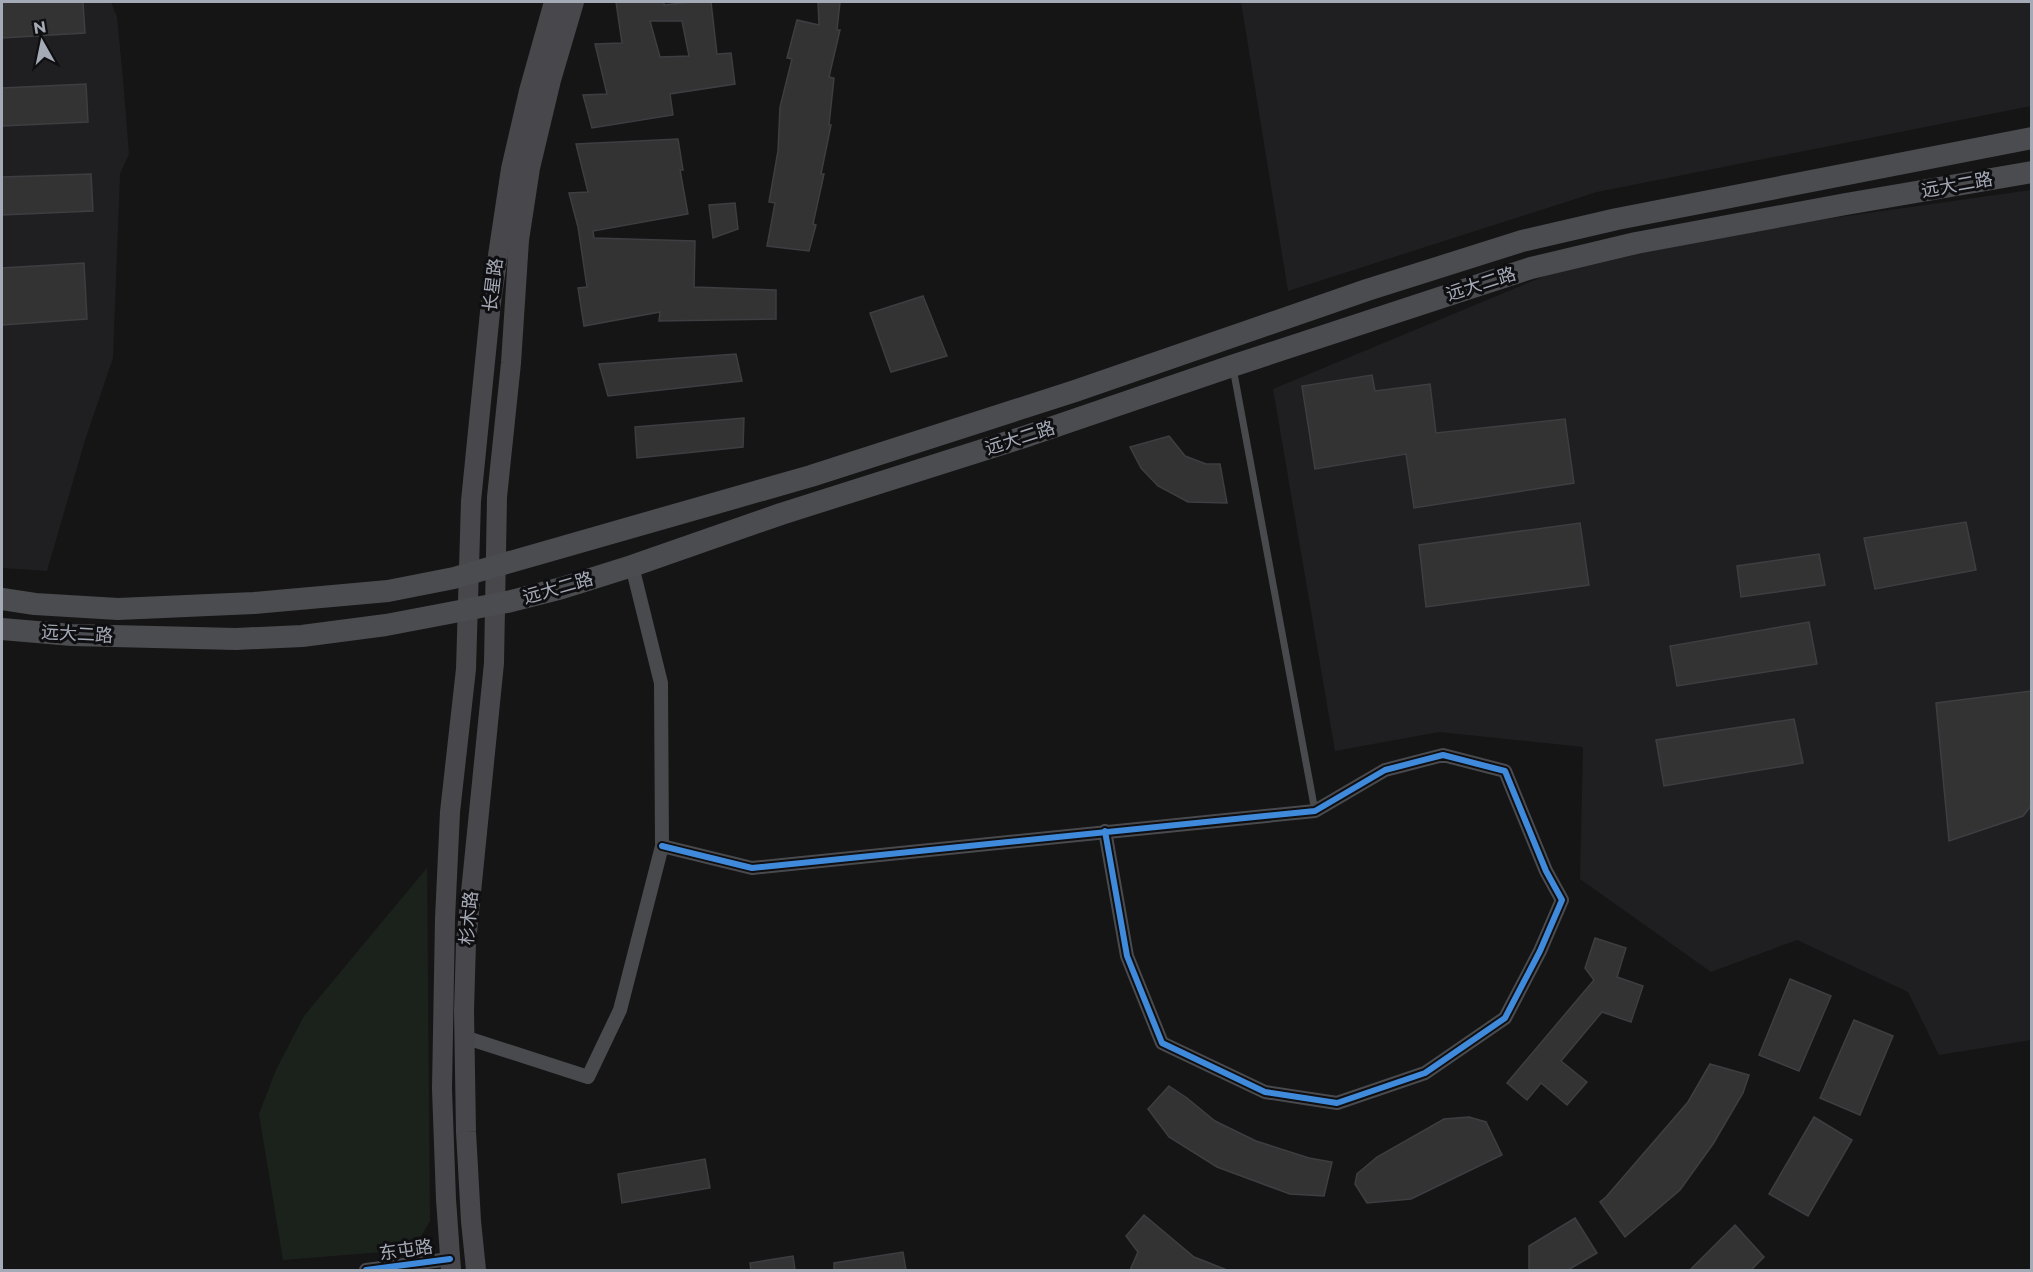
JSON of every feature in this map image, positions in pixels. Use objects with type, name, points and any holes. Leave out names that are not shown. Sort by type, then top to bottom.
[{"type":"main road","name":"长星路","points":[[468,574],[471,501],[500,236],[511,170],[529,91],[554,2]]},
{"type":"main road","name":"长星路","points":[[496,567],[497,497],[511,363],[519,240],[530,168],[551,80],[574,2]]},
{"type":"main road","name":"远大二路","points":[[2,599],[35,604],[118,609],[254,603],[388,591],[468,574],[811,476],[1076,391],[1367,290],[1522,240],[1617,219],[2031,138]]},
{"type":"main road","name":"远大二路","points":[[2,629],[72,635],[236,639],[291,637],[386,625],[495,604],[562,588],[632,566],[781,514],[1024,437],[1531,268],[1636,243],[2031,172]]},
{"type":"main road","name":"杉木路","points":[[476,1270],[466,1132],[464,1037],[466,942],[494,663],[496,567]]},
{"type":"main road","name":"杉木路","points":[[451,1265],[442,1089],[444,919],[450,812],[466,669],[468,574]]},
{"type":"street","points":[[464,1037],[588,1077],[620,1010],[662,846],[661,682],[632,566]]},
{"type":"street","points":[[662,846],[752,868],[1105,831],[1315,811],[1385,770],[1443,754],[1505,771],[1546,871],[1562,900],[1540,951],[1505,1018],[1425,1073],[1337,1103],[1265,1092],[1161,1043],[1127,956],[1105,831]]},
{"type":"street","name":"东屯路","points":[[366,1270],[451,1265]]},
{"type":"lane","points":[[1232,366],[1315,811]]},
{"type":"shaded area","points":[[2,2],[111,2],[117,17],[129,154],[120,174],[113,358],[85,440],[47,571],[2,568]]},
{"type":"shaded area","points":[[1241,2],[2031,2],[2031,106],[1597,192],[1288,291]]},
{"type":"shaded area","points":[[2031,190],[2031,1040],[1939,1055],[1908,992],[1797,940],[1711,972],[1580,879],[1583,747],[1439,732],[1335,751],[1273,389],[1607,250]]},
{"type":"shaded area","points":[[427,868],[430,1221],[418,1241],[395,1251],[283,1260],[259,1114],[276,1070],[304,1016]]},
{"type":"building","points":[[2,2],[83,2],[85,33],[2,38]]},
{"type":"building","points":[[616,2],[664,2],[664,5],[711,2],[717,54],[731,53],[735,84],[670,94],[673,115],[592,128],[583,95],[607,94],[595,44],[622,43]],"holes":[[[650,21],[682,21],[689,56],[660,57]]]},
{"type":"building","points":[[818,2],[840,2],[837,30],[840,30],[829,77],[834,78],[829,125],[831,125],[821,174],[824,174],[813,224],[816,225],[809,251],[767,246],[775,203],[769,202],[778,151],[780,107],[792,59],[787,58],[797,20],[819,25]]},
{"type":"building","points":[[86,84],[88,122],[2,126],[2,88]]},
{"type":"building","points":[[678,139],[683,170],[680,170],[688,214],[593,231],[594,238],[695,241],[694,287],[776,290],[776,319],[659,321],[660,312],[584,326],[578,288],[587,287],[578,227],[569,193],[588,192],[576,144]]},
{"type":"building","points":[[91,174],[93,211],[2,215],[2,177]]},
{"type":"building","points":[[735,203],[738,229],[713,238],[709,205]]},
{"type":"building","points":[[84,263],[87,319],[2,325],[2,268]]},
{"type":"building","points":[[923,296],[947,356],[891,372],[870,313]]},
{"type":"building","points":[[736,354],[742,381],[608,396],[599,364]]},
{"type":"building","points":[[1372,375],[1375,391],[1430,384],[1436,433],[1565,419],[1574,483],[1414,508],[1406,454],[1315,469],[1302,386]]},
{"type":"building","points":[[744,418],[743,447],[637,458],[635,427]]},
{"type":"building","points":[[1169,436],[1185,456],[1206,464],[1220,464],[1227,503],[1188,502],[1158,486],[1141,468],[1130,447]]},
{"type":"building","points":[[1966,522],[1976,570],[1875,589],[1864,538]]},
{"type":"building","points":[[1580,523],[1589,585],[1426,607],[1419,545]]},
{"type":"building","points":[[1819,554],[1825,585],[1741,597],[1737,566]]},
{"type":"building","points":[[1809,622],[1817,664],[1677,686],[1670,646]]},
{"type":"building","points":[[2031,691],[2031,806],[2023,816],[1949,841],[1936,703]]},
{"type":"building","points":[[1794,719],[1803,763],[1664,786],[1656,740]]},
{"type":"building","points":[[1595,938],[1626,948],[1617,977],[1643,986],[1631,1022],[1602,1012],[1561,1061],[1587,1082],[1567,1105],[1541,1083],[1527,1100],[1507,1083],[1594,980],[1585,968]]},
{"type":"building","points":[[1790,979],[1831,996],[1799,1071],[1759,1055]]},
{"type":"building","points":[[1854,1020],[1893,1036],[1860,1115],[1820,1098]]},
{"type":"building","points":[[1710,1064],[1749,1075],[1743,1093],[1713,1144],[1680,1190],[1625,1237],[1600,1202],[1688,1102]]},
{"type":"building","points":[[1169,1086],[1215,1121],[1256,1141],[1309,1158],[1332,1162],[1324,1196],[1290,1194],[1217,1167],[1169,1137],[1148,1109]]},
{"type":"building","points":[[1469,1117],[1486,1122],[1502,1155],[1411,1199],[1367,1203],[1355,1184],[1357,1174],[1377,1157],[1444,1119]]},
{"type":"building","points":[[1814,1117],[1852,1140],[1808,1216],[1769,1194]]},
{"type":"building","points":[[705,1159],[710,1188],[622,1203],[618,1174]]},
{"type":"building","points":[[1144,1215],[1194,1257],[1227,1270],[1130,1270],[1138,1252],[1126,1236]]},
{"type":"building","points":[[1575,1218],[1597,1253],[1568,1270],[1529,1270],[1529,1246]]},
{"type":"building","points":[[1735,1225],[1764,1257],[1751,1270],[1690,1270]]},
{"type":"building","points":[[903,1252],[906,1270],[834,1270],[834,1263]]},
{"type":"building","points":[[793,1256],[795,1270],[751,1270],[750,1263]]},
{"type":"cycle path","points":[[662,846],[752,868],[1315,811],[1385,770],[1443,755],[1505,771],[1546,871],[1562,900],[1540,951],[1505,1018],[1425,1073],[1337,1103],[1265,1092],[1162,1043],[1127,956],[1105,831]]},
{"type":"cycle path","points":[[366,1270],[450,1259]]}]
